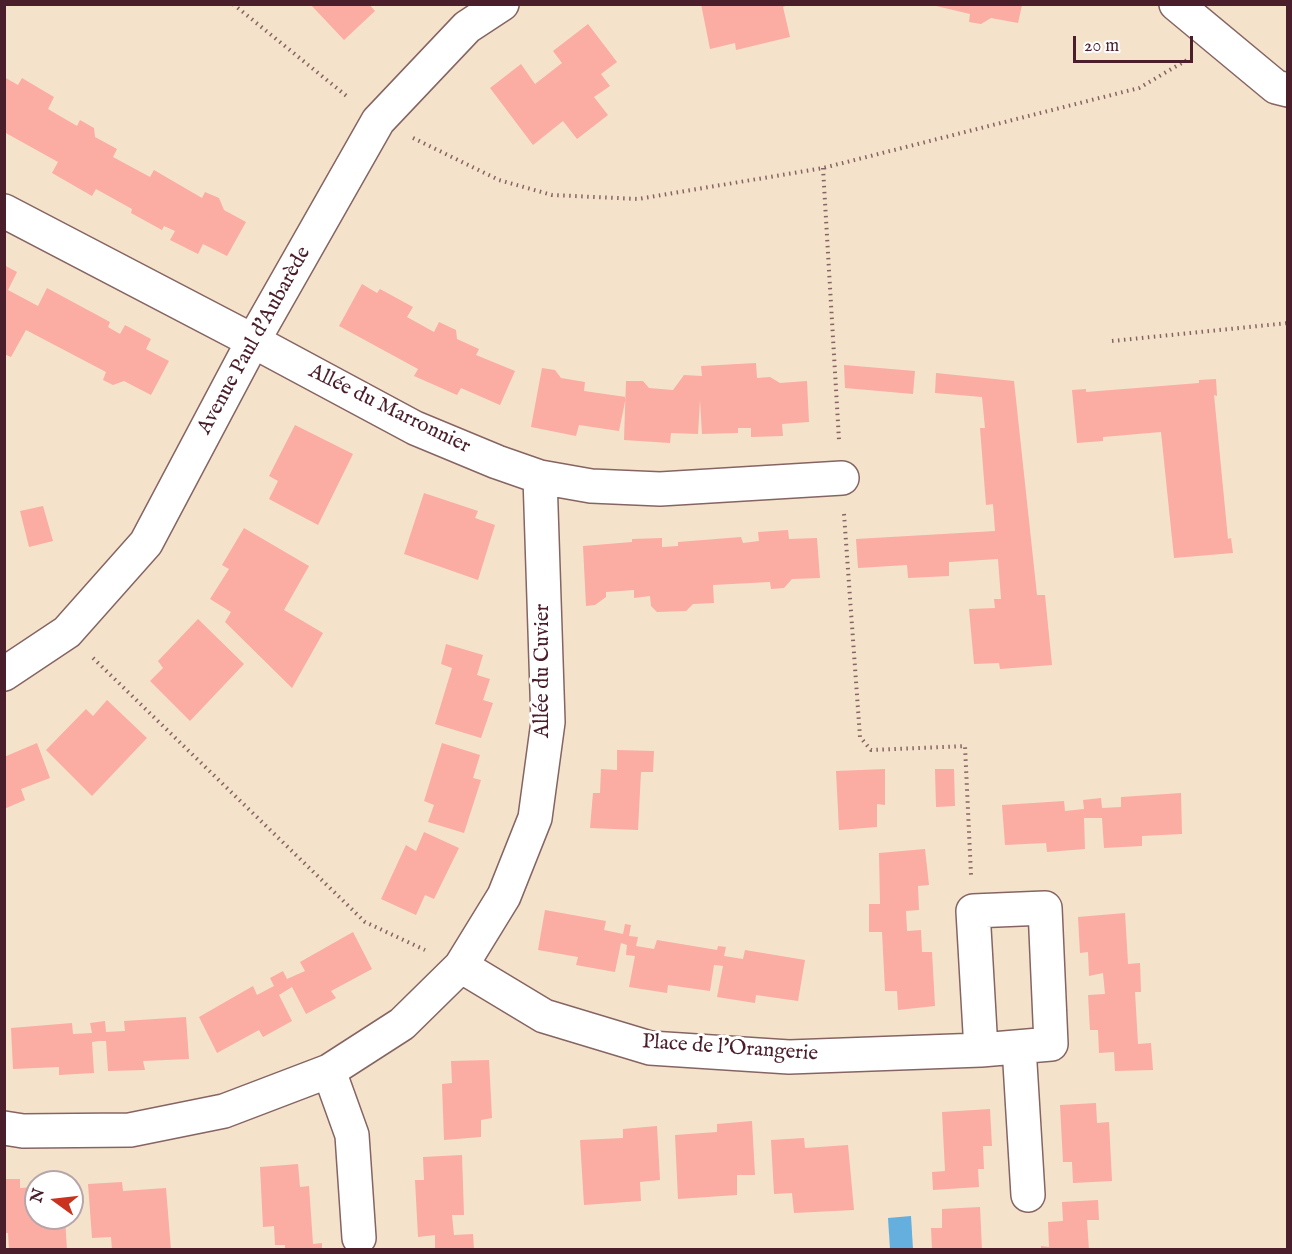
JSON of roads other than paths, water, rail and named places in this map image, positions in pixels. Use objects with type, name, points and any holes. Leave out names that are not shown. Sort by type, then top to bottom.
[{"type":"street","name":"Avenue Paul d'Aubarède","points":[[4,674],[67,632],[146,543],[253,341],[378,121],[467,27],[502,4]]},
{"type":"street","points":[[1176,4],[1276,87],[1287,90]]},
{"type":"street","name":"Allée du Marronnier","points":[[4,211],[415,428],[540,477],[591,486],[660,489],[842,478]]},
{"type":"street","name":"Allée du Cuvier","points":[[4,1128],[23,1131],[130,1130],[224,1112],[329,1071],[402,1024],[460,966],[504,896],[535,818],[548,722],[540,477]]},
{"type":"street","name":"Place de l'Orangerie","points":[[460,966],[544,1016],[650,1048],[789,1057],[981,1050],[1051,1044],[1045,908],[973,911],[981,1050]]},
{"type":"street","points":[[1019,1047],[1028,1195]]},
{"type":"street","points":[[329,1071],[352,1135],[359,1238]]},
{"type":"water","points":[[911,1216],[913,1249],[890,1249],[888,1218]]}]
